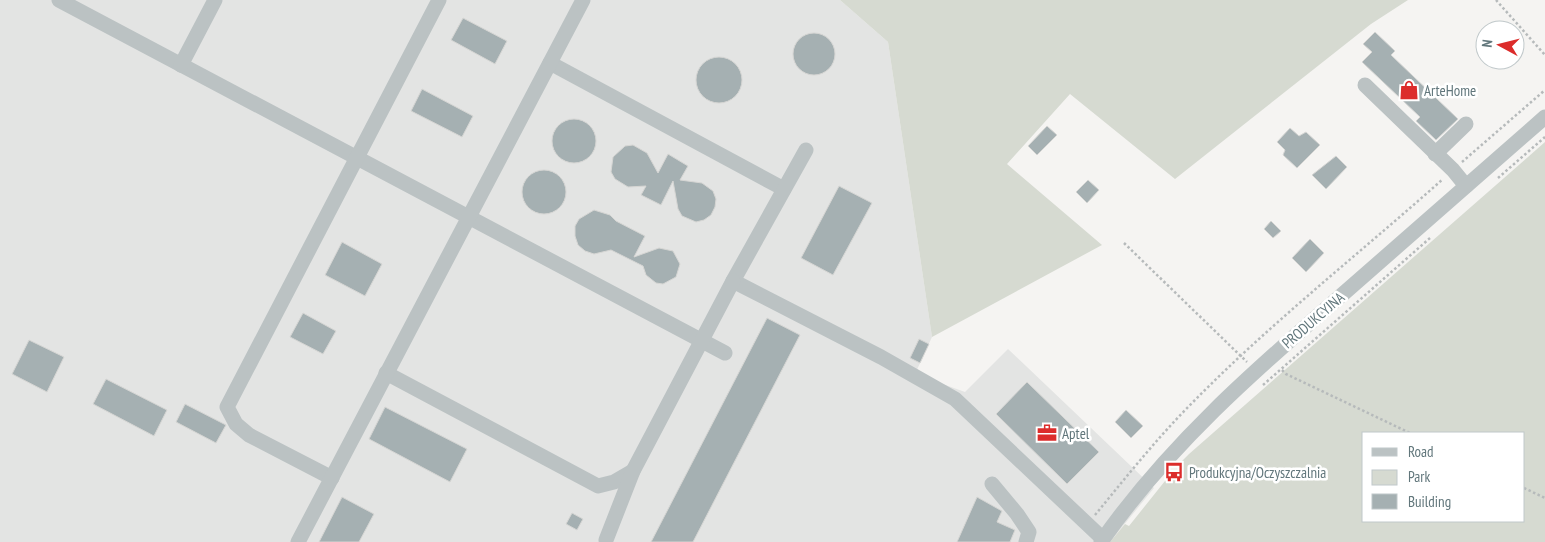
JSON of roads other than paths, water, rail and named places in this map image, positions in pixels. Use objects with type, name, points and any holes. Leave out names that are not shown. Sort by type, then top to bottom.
[{"type":"street","points":[[59,0],[725,353]]},
{"type":"street","points":[[181,65],[215,0]]},
{"type":"street","points":[[332,478],[249,435],[236,424],[227,407],[439,0]]},
{"type":"street","points":[[298,542],[584,0]]},
{"type":"street","points":[[550,62],[784,189]]},
{"type":"street","points":[[1365,84],[1453,170],[1466,186]]},
{"type":"street","name":"PRODUKCYJNA","points":[[1102,541],[1120,515],[1184,440],[1255,371],[1545,116]]},
{"type":"street","points":[[1435,154],[1466,124]]},
{"type":"street","points":[[606,540],[633,471],[701,340],[806,150]]},
{"type":"street","points":[[733,281],[898,365],[955,399],[1102,541]]},
{"type":"street","points":[[386,373],[598,486],[614,482],[633,471]]},
{"type":"street","points":[[992,484],[1029,532],[1026,542]]},
{"type":"place","name":"ArteHome","points":[[1409,90]]},
{"type":"place","name":"Aptel","points":[[1047,433]]},
{"type":"place","name":"Produkcyjna/Oczyszczalnia","points":[[1174,472]]}]
